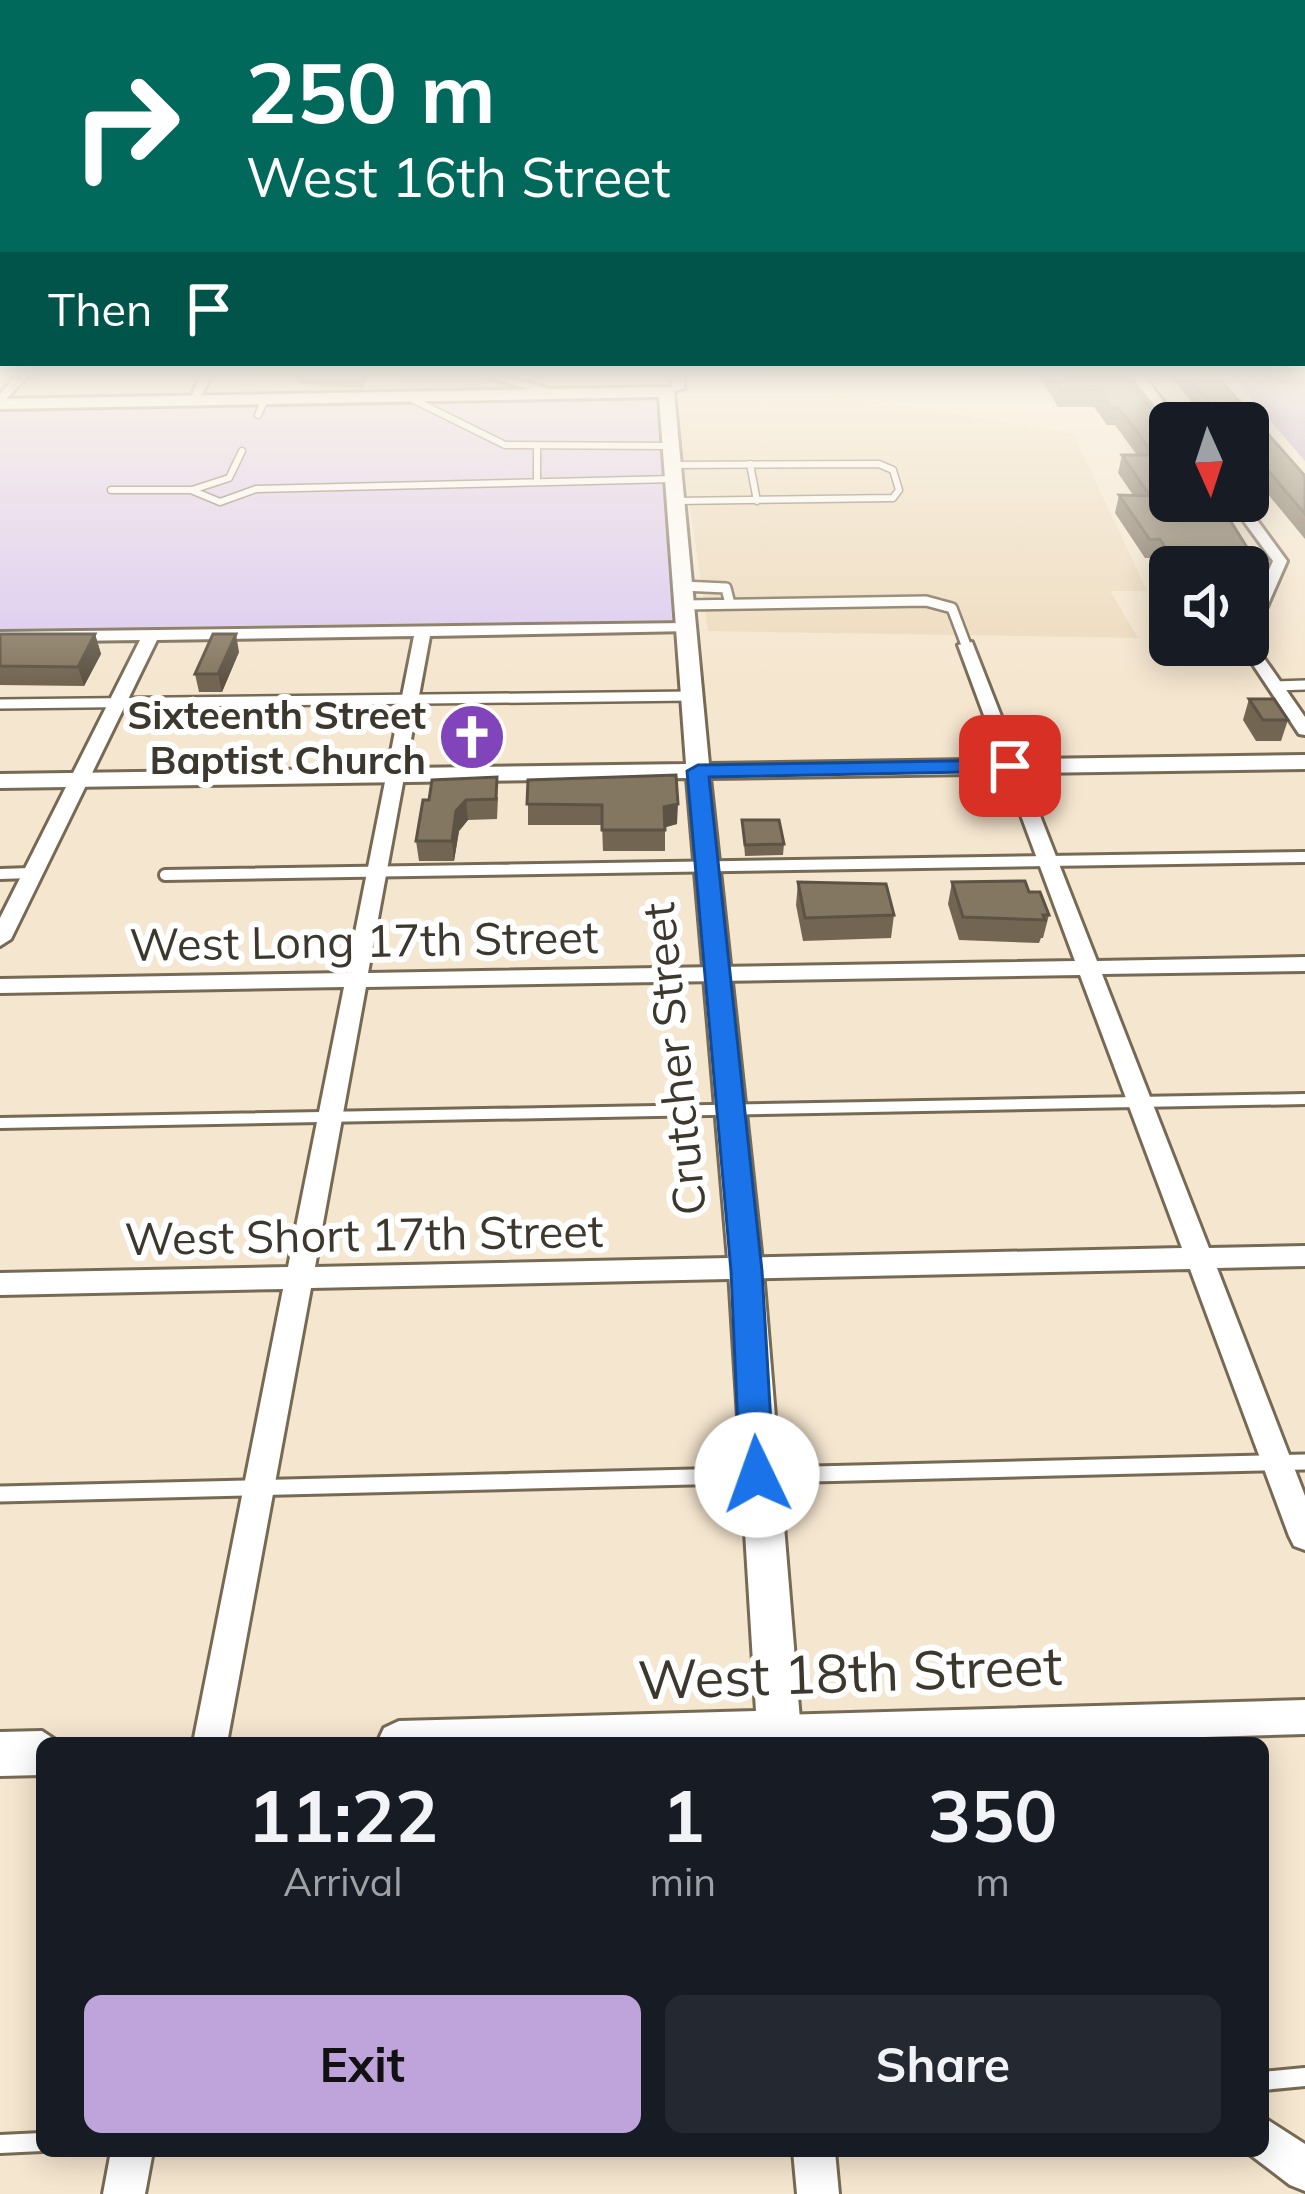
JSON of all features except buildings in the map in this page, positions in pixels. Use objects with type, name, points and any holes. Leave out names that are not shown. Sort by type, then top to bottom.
[{"type":"street","name":"Crutcher Street","points":[[673,477],[715,974],[746,1271],[757,1475],[783,1737]]},
{"type":"street","points":[[1269,546],[1280,561],[1269,588]]},
{"type":"street","points":[[0,637],[423,631],[684,606]]},
{"type":"street","points":[[211,1737],[423,631]]},
{"type":"street","points":[[0,939],[152,635]]},
{"type":"street","points":[[966,644],[1305,1536]]},
{"type":"street","points":[[1264,666],[1305,730]]},
{"type":"street","points":[[0,781],[1305,762]]},
{"type":"street","name":"West Long 17th Street","points":[[0,986],[1305,964]]},
{"type":"street","name":"West Short 17th Street","points":[[0,1284],[1305,1256]]},
{"type":"street","name":"West 18th Street","points":[[854,1737],[1305,1718]]},
{"type":"street","points":[[0,1754],[36,1753]]},
{"type":"street","points":[[1269,2143],[1305,2170]]},
{"type":"street","points":[[124,2194],[131,2157]]},
{"type":"street","points":[[815,2157],[818,2194]]},
{"type":"lane","points":[[537,477],[537,482]]},
{"type":"lane","points":[[191,490],[220,502],[256,489],[607,477]]},
{"type":"lane","points":[[686,477],[758,501],[893,498],[899,490],[895,477]]},
{"type":"lane","points":[[753,477],[758,501]]},
{"type":"lane","points":[[111,490],[191,490],[229,478],[256,489]]},
{"type":"lane","points":[[684,606],[726,588],[730,604]]},
{"type":"lane","points":[[684,606],[926,601],[952,608],[966,644]]},
{"type":"lane","points":[[1276,686],[1305,685]]},
{"type":"lane","points":[[0,704],[692,696]]},
{"type":"lane","points":[[165,875],[1305,857]]},
{"type":"lane","points":[[0,874],[31,873]]},
{"type":"lane","points":[[0,1123],[1305,1099]]},
{"type":"lane","points":[[0,1494],[1305,1462]]},
{"type":"lane","points":[[1269,2080],[1305,2077]]},
{"type":"lane","points":[[0,2144],[36,2142]]},
{"type":"shaded area","points":[[0,477],[664,477],[676,620],[0,629]]},
{"type":"shaded area","points":[[686,477],[1094,477],[1147,591],[1110,591],[1138,638],[708,631]]},
{"type":"place","name":"Sixteenth Street Baptist Church","points":[[472,737]]},
{"type":"route","points":[[757,1475],[746,1271],[698,771],[1010,766]]}]
